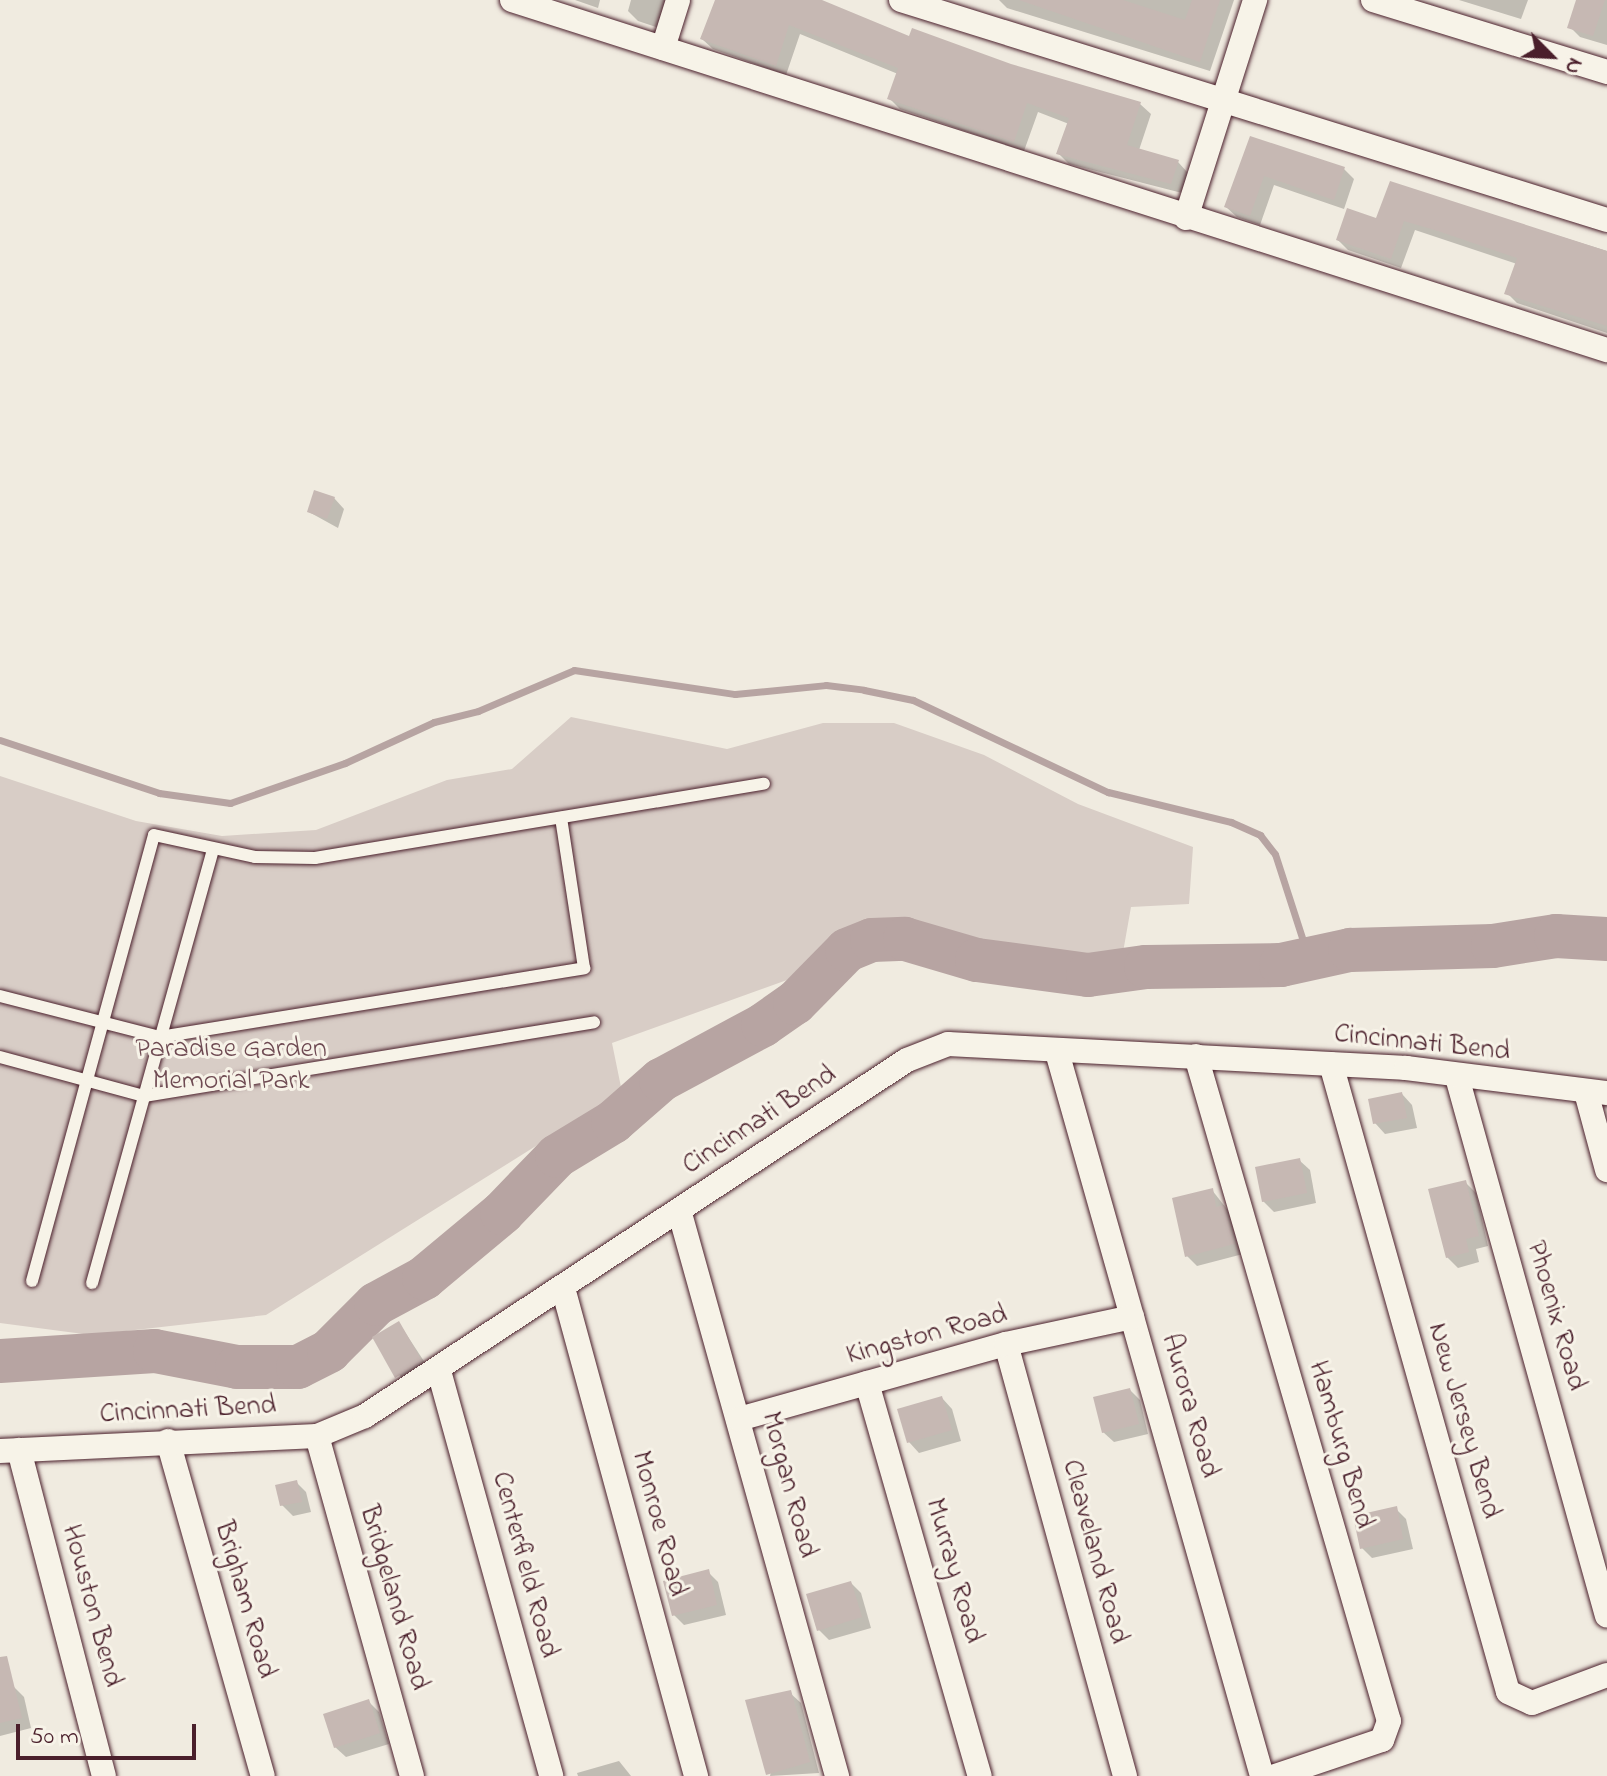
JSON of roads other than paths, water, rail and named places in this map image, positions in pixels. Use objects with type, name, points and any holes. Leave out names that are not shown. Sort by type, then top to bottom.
[{"type":"street","points":[[513,0],[1186,218],[1607,350]]},
{"type":"street","points":[[663,48],[678,0]]},
{"type":"street","points":[[901,0],[1607,220]]},
{"type":"street","points":[[1186,218],[1255,0]]},
{"type":"street","points":[[1373,0],[1607,72]]},
{"type":"street","name":"Cincinnati Bend","points":[[10,1450],[317,1436],[394,1401],[679,1210],[927,1050],[948,1044],[1406,1068],[1457,1077],[1596,1092]]},
{"type":"street","name":"Aurora Road","points":[[1057,1052],[1262,1776]]},
{"type":"street","name":"Hamburg Bend","points":[[1196,1056],[1389,1721],[1382,1740],[1275,1776]]},
{"type":"street","name":"New Jersey Bend","points":[[1331,1064],[1508,1692],[1532,1703],[1607,1675]]},
{"type":"street","name":"Phoenix Road","points":[[1457,1077],[1607,1616]]},
{"type":"street","points":[[1596,1092],[1607,1170]]},
{"type":"street","name":"Morgan Road","points":[[679,1210],[837,1776]]},
{"type":"street","name":"Monroe Road","points":[[563,1288],[696,1776]]},
{"type":"street","name":"Kingston Road","points":[[739,1419],[1006,1344],[1132,1317]]},
{"type":"street","name":"Cleaveland Road","points":[[1006,1344],[1125,1776]]},
{"type":"street","name":"Centerfield Road","points":[[439,1371],[551,1776]]},
{"type":"street","name":"Murray Road","points":[[867,1383],[980,1776]]},
{"type":"street","name":"Bridgeland Road","points":[[317,1436],[412,1776]]},
{"type":"street","name":"Brigham Road","points":[[168,1441],[263,1776]]},
{"type":"street","name":"Houston Bend","points":[[10,1450],[104,1776]]},
{"type":"lane","points":[[32,1281],[154,835],[266,858],[315,858],[764,784]]},
{"type":"lane","points":[[0,996],[160,1037],[584,968],[561,818]]},
{"type":"lane","points":[[92,1283],[213,849]]},
{"type":"lane","points":[[0,1057],[144,1096],[594,1022]]},
{"type":"waterway","points":[[0,740],[159,793],[230,803],[345,763],[434,722],[478,711],[574,670],[735,694],[826,685],[864,690],[913,700],[1108,792],[1231,822],[1260,835],[1275,854],[1309,959]]},
{"type":"waterway","points":[[0,1361],[155,1351],[237,1367],[298,1367],[329,1351],[376,1304],[424,1278],[502,1213],[557,1156],[613,1122],[661,1080],[763,1025],[795,1003],[847,950],[872,940],[905,939],[977,960],[1088,975],[1146,967],[1281,965],[1350,950],[1493,946],[1556,936],[1607,939]]},
{"type":"park label","name":"Paradise Garden Memorial Park","points":[[231,1066]]}]
